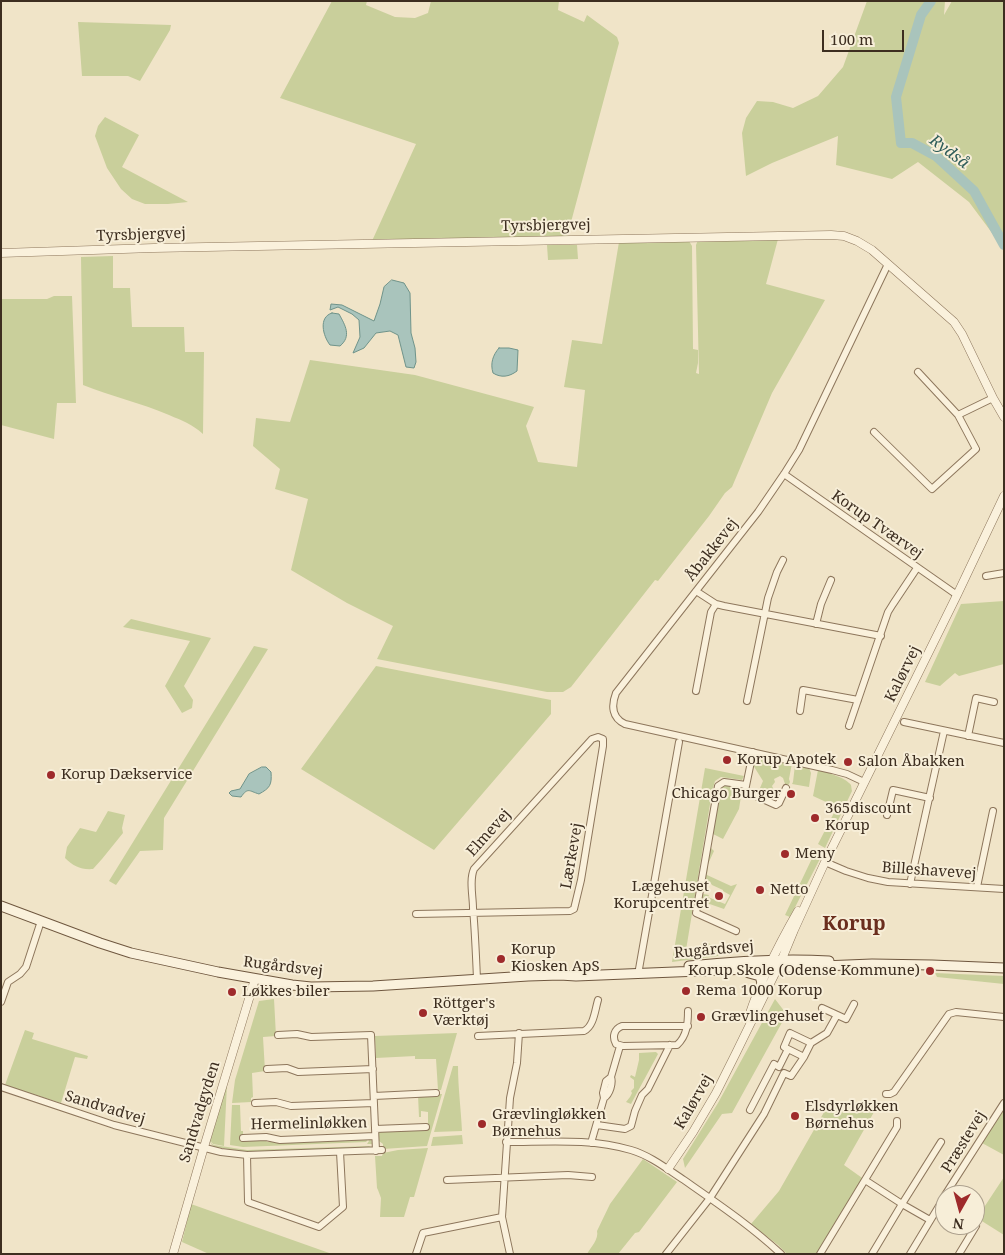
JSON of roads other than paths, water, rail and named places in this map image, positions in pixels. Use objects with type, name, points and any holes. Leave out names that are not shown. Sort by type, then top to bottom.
[{"type":"main road","name":"Rugårdsvej","points":[[1,906],[131,953],[255,979],[311,987],[373,986],[560,975],[576,976],[726,962],[1004,968]]},
{"type":"main road","name":"Rugårdsvej","points":[[640,971],[724,970],[775,964],[845,961],[872,964]]},
{"type":"main road","points":[[697,971],[714,967],[775,964]]},
{"type":"main road","points":[[724,970],[759,975],[762,983]]},
{"type":"street","name":"Tyrsbjergvej","points":[[1,252],[844,236],[872,250],[954,322],[1004,417]]},
{"type":"street","name":"Åbakkevej","points":[[864,782],[847,774],[832,770],[624,724],[614,712],[613,700],[616,693],[758,512],[784,474],[799,450],[888,264]]},
{"type":"street","points":[[874,432],[932,489],[976,449],[958,415],[918,372]]},
{"type":"street","points":[[958,415],[993,398]]},
{"type":"street","name":"Korup Tværvej","points":[[784,474],[957,595]]},
{"type":"street","name":"Kalørvej","points":[[740,1046],[762,983],[794,930],[825,862],[1004,496]]},
{"type":"street","points":[[747,701],[764,614],[772,585],[783,560]]},
{"type":"street","points":[[849,726],[888,612],[917,568]]},
{"type":"street","points":[[986,576],[1004,573]]},
{"type":"street","points":[[816,624],[821,604],[832,580]]},
{"type":"street","points":[[696,591],[716,604],[724,606],[881,636]]},
{"type":"street","points":[[696,691],[712,612],[716,604]]},
{"type":"street","points":[[800,711],[803,690],[858,700]]},
{"type":"street","points":[[968,736],[976,698],[994,702]]},
{"type":"street","points":[[904,722],[1004,743]]},
{"type":"street","points":[[910,884],[944,731]]},
{"type":"street","name":"Elmevej","points":[[477,979],[472,876],[475,866],[592,739],[601,738]]},
{"type":"street","name":"Lærkevej","points":[[474,912],[570,911],[574,909],[604,743],[601,738]]},
{"type":"street","points":[[640,971],[680,748]]},
{"type":"street","points":[[753,752],[745,791],[776,805],[779,803],[786,788]]},
{"type":"street","points":[[736,931],[696,913],[717,788],[719,784],[724,782],[746,785]]},
{"type":"street","points":[[887,815],[892,791],[894,790],[930,798]]},
{"type":"street","points":[[977,887],[993,811]]},
{"type":"street","name":"Billeshavevej","points":[[825,862],[868,878],[888,882],[1004,889]]},
{"type":"street","points":[[416,914],[474,912]]},
{"type":"street","points":[[1,1002],[8,982],[20,974],[26,967],[41,921]]},
{"type":"street","name":"Kalørvej","points":[[668,1169],[716,1093],[740,1046],[775,964]]},
{"type":"street","name":"Sandvadgyden","points":[[173,1254],[255,979]]},
{"type":"street","points":[[478,1036],[586,1030],[591,1024],[598,1000]]},
{"type":"street","points":[[822,1008],[846,1019],[854,1004]]},
{"type":"street","points":[[688,1011],[688,1026],[677,1045],[620,1046],[615,1042],[614,1036],[617,1029],[622,1026],[688,1026]]},
{"type":"street","points":[[886,1094],[894,1092],[950,1013],[1004,1017]]},
{"type":"street","points":[[666,1254],[710,1198],[768,1106],[784,1074],[791,1076],[811,1043],[828,1033],[837,1015]]},
{"type":"street","points":[[804,1057],[784,1047],[790,1033],[811,1043]]},
{"type":"street","name":"Hermelinløkken","points":[[204,1147],[221,1152],[247,1155],[379,1150],[375,1133],[372,1037],[370,1035],[311,1037],[297,1034],[278,1034]]},
{"type":"street","points":[[510,1254],[502,1217],[510,1098],[517,1063],[519,1034]]},
{"type":"street","points":[[597,1125],[624,1129],[631,1126],[642,1095],[648,1089],[670,1045]]},
{"type":"street","points":[[591,1143],[604,1098],[608,1094],[612,1081],[611,1077],[620,1046]]},
{"type":"street","points":[[750,1110],[774,1064],[780,1067],[788,1049]]},
{"type":"street","points":[[267,1069],[287,1068],[298,1072],[373,1069]]},
{"type":"street","name":"Sandvadvej","points":[[1,1088],[114,1125],[204,1147]]},
{"type":"street","name":"Hermelinløkken","points":[[255,1103],[276,1102],[291,1106],[436,1093]]},
{"type":"street","points":[[756,1099],[768,1106]]},
{"type":"street","name":"Præstevej","points":[[951,1185],[1004,1103]]},
{"type":"street","points":[[820,1254],[898,1121]]},
{"type":"street","name":"Hermelinløkken","points":[[243,1138],[266,1137],[280,1140],[426,1127]]},
{"type":"street","points":[[506,1142],[573,1141],[632,1150],[647,1156],[710,1198],[781,1254]]},
{"type":"street","name":"Præstevej","points":[[872,1254],[941,1142]]},
{"type":"street","name":"Hermelinløkken","points":[[247,1155],[248,1202],[319,1227],[343,1207],[340,1152]]},
{"type":"street","points":[[447,1180],[568,1175],[592,1177]]},
{"type":"street","points":[[865,1180],[930,1220]]},
{"type":"street","name":"Præstevej","points":[[910,1254],[935,1212]]},
{"type":"street","points":[[416,1254],[424,1233],[502,1217]]},
{"type":"street","points":[[959,1254],[971,1235]]},
{"type":"water","points":[[392,280],[404,283],[410,293],[411,333],[416,362],[414,368],[406,367],[398,335],[390,331],[376,333],[364,348],[353,353],[360,337],[359,320],[338,307],[330,310],[331,304],[342,305],[374,321],[384,287]]},
{"type":"water","points":[[332,313],[339,314],[347,334],[340,346],[330,345],[325,337],[323,323],[325,318]]},
{"type":"water","points":[[499,348],[518,350],[517,371],[511,375],[499,376],[493,373],[493,359]]},
{"type":"water","points":[[262,767],[266,767],[271,772],[271,783],[266,790],[259,794],[247,791],[241,797],[232,796],[229,793],[240,789],[249,774]]},
{"type":"waterway","name":"Rydså","points":[[931,1],[921,15],[896,97],[901,143],[912,143],[936,156],[974,191],[1004,245]]},
{"type":"place","name":"Korup Apotek","points":[[727,760]]},
{"type":"place","name":"Salon Åbakken","points":[[848,762]]},
{"type":"place","name":"Korup Dækservice","points":[[51,775]]},
{"type":"place","name":"Chicago Burger","points":[[791,794]]},
{"type":"place","name":"365discount Korup","points":[[815,818]]},
{"type":"place","name":"Meny","points":[[785,854]]},
{"type":"place","name":"Netto","points":[[760,890]]},
{"type":"place","name":"Lægehuset Korupcentret","points":[[719,896]]},
{"type":"place","name":"Korup Kiosken ApS","points":[[501,959]]},
{"type":"place","name":"Korup Skole (Odense Kommune)","points":[[930,971]]},
{"type":"place","name":"Rema 1000 Korup","points":[[686,991]]},
{"type":"place","name":"Løkkes biler","points":[[232,992]]},
{"type":"place","name":"Röttger's Værktøj","points":[[423,1013]]},
{"type":"place","name":"Grævlingehuset","points":[[701,1017]]},
{"type":"place","name":"Elsdyrløkken Børnehus","points":[[795,1116]]},
{"type":"place","name":"Grævlingløkken Børnehus","points":[[482,1124]]},
{"type":"district","name":"Korup","points":[[854,924]]}]
